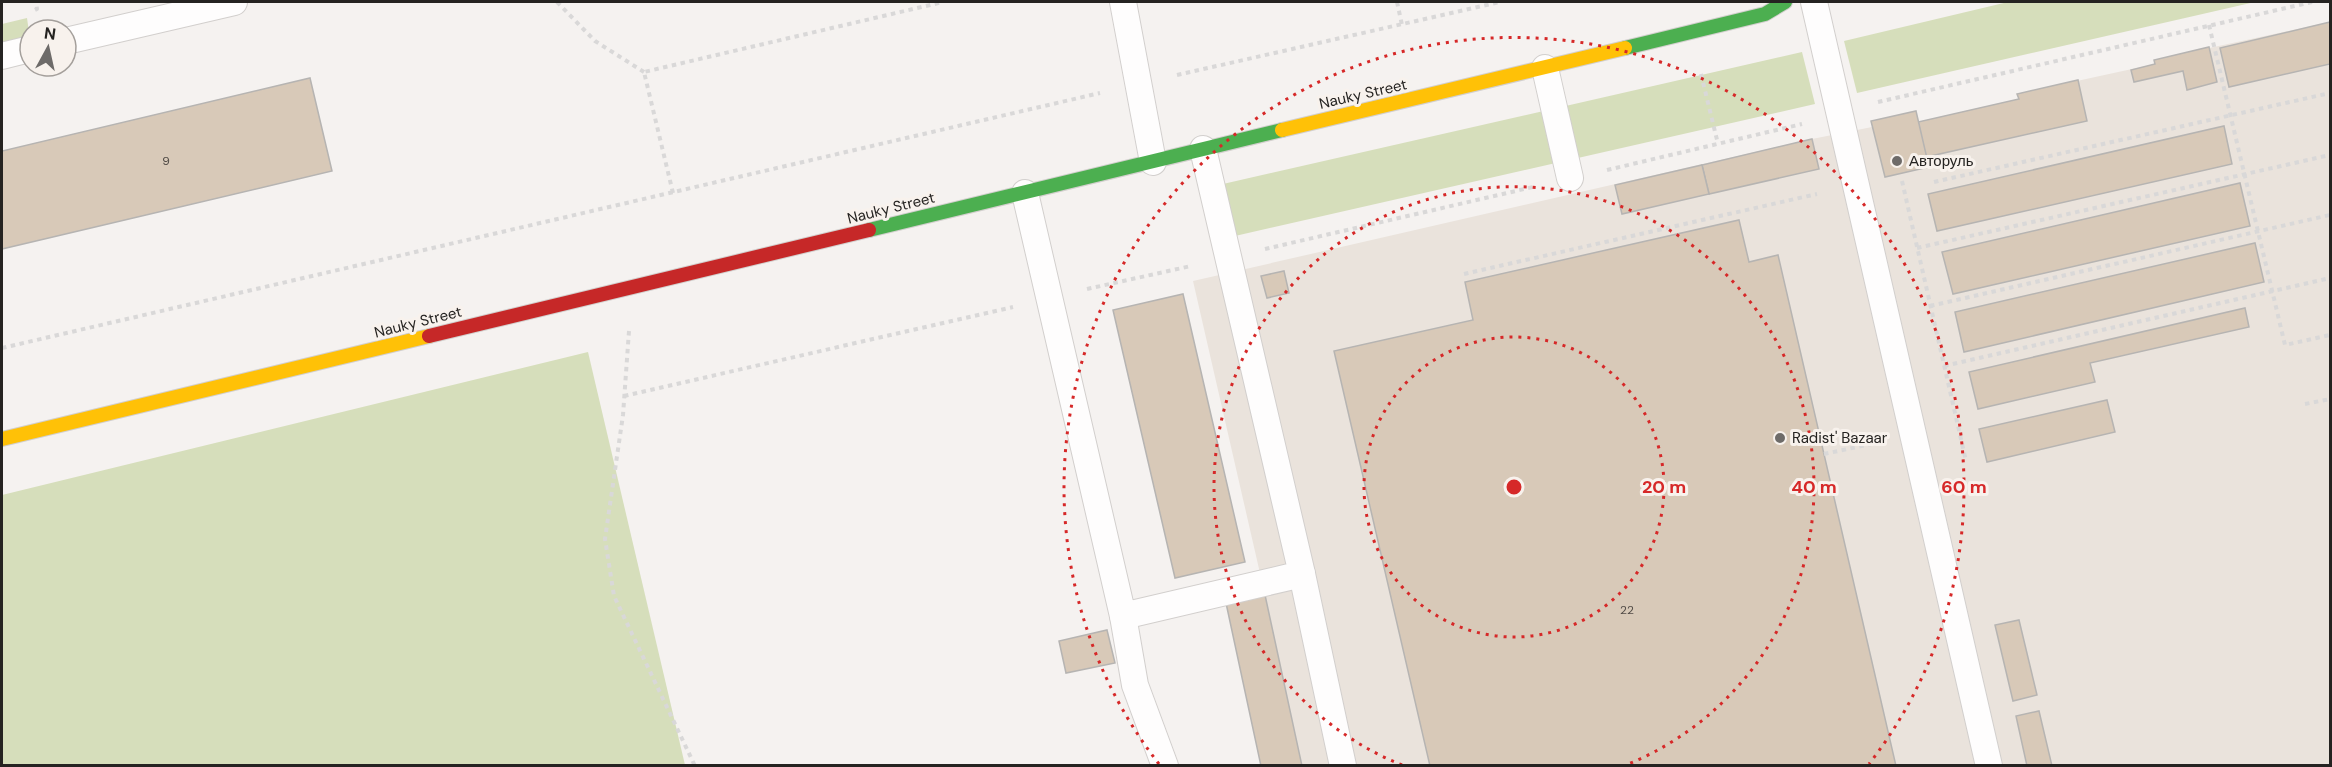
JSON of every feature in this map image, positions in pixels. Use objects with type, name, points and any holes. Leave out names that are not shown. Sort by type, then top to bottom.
[{"type":"street","name":"Nauky Street","points":[[2,439],[1690,33],[1765,14],[1785,2]]},
{"type":"lane","points":[[78,38],[234,2]]},
{"type":"lane","points":[[1123,2],[1153,162]]},
{"type":"lane","points":[[1814,2],[1989,765]]},
{"type":"lane","points":[[2,56],[18,52]]},
{"type":"lane","points":[[1545,68],[1570,178]]},
{"type":"lane","points":[[1203,149],[1302,574],[1343,765]]},
{"type":"lane","points":[[1025,193],[1123,616],[1135,685],[1165,765]]},
{"type":"lane","points":[[1123,616],[1302,574]]},
{"type":"path","points":[[557,2],[595,41],[644,72],[673,193]]},
{"type":"path","points":[[644,72],[943,2]]},
{"type":"path","points":[[1397,2],[1402,25]]},
{"type":"path","points":[[2,348],[1500,2]]},
{"type":"path","points":[[1841,115],[1870,104],[2312,2]]},
{"type":"path","points":[[2209,26],[2285,345],[2331,335]]},
{"type":"path","points":[[1690,33],[1719,144]]},
{"type":"path","points":[[1934,182],[2331,93]]},
{"type":"path","points":[[1917,248],[2331,155]]},
{"type":"path","points":[[1902,181],[1966,461]]},
{"type":"path","points":[[1464,274],[1856,186]]},
{"type":"path","points":[[1930,306],[2331,215]]},
{"type":"path","points":[[1944,366],[2331,278]]},
{"type":"path","points":[[632,287],[623,415],[605,539],[614,596],[695,765]]},
{"type":"path","points":[[2305,404],[2331,399]]},
{"type":"path","points":[[1824,454],[1914,435]]},
{"type":"shaded area","name":"Radist' Bazaar","points":[[2330,22],[2330,765],[1301,765],[1265,595],[1193,281],[1812,139],[1872,127],[1918,122],[2018,99],[2017,94],[2155,64],[2154,60]]},
{"type":"green space","points":[[2008,2],[2255,2],[1857,93],[1844,41]]},
{"type":"green space","points":[[18,20],[18,42],[2,46],[2,24]]},
{"type":"green space","points":[[1802,52],[1815,104],[1235,236],[1223,184]]},
{"type":"green space","points":[[588,352],[685,765],[2,765],[2,495]]},
{"type":"building","points":[[2330,22],[2330,64],[2229,87],[2220,48]]},
{"type":"building","points":[[2209,47],[2217,82],[2187,90],[2183,71],[2134,82],[2131,70],[2155,64],[2154,60]]},
{"type":"building","points":[[310,78],[332,171],[2,249],[2,151]]},
{"type":"building","points":[[2078,80],[2087,121],[1926,157],[1918,122],[2019,99],[2017,94]]},
{"type":"building","points":[[1916,111],[1929,167],[1885,177],[1871,121]]},
{"type":"building","points":[[2224,126],[2232,164],[1937,231],[1928,194]]},
{"type":"building","points":[[1812,139],[1819,169],[1709,194],[1702,165]]},
{"type":"building","points":[[1702,165],[1709,194],[1622,214],[1615,185]]},
{"type":"building","points":[[2240,183],[2250,226],[1953,294],[1942,252]]},
{"type":"building","points":[[1739,220],[1749,262],[1778,255],[1896,766],[1430,766],[1334,351],[1473,320],[1465,282]]},
{"type":"building","points":[[2255,243],[2264,282],[1964,352],[1955,312]]},
{"type":"building","points":[[1284,271],[1289,293],[1267,298],[1261,276]]},
{"type":"building","points":[[1183,294],[1245,562],[1175,578],[1113,310]]},
{"type":"building","points":[[2245,308],[2249,327],[2090,363],[2095,382],[1978,409],[1969,372]]},
{"type":"building","points":[[2107,400],[2115,432],[1987,462],[1979,429]]},
{"type":"building","points":[[1265,595],[1302,766],[1261,766],[1226,603]]},
{"type":"building","points":[[2019,620],[2037,695],[2013,701],[1995,625]]},
{"type":"building","points":[[1107,630],[1115,663],[1066,673],[1059,641]]},
{"type":"building","points":[[2039,711],[2052,766],[2027,766],[2016,716]]},
{"type":"traffic: fast","points":[[1625,48],[1765,14],[1785,2]]},
{"type":"traffic: fast","points":[[869,230],[1282,130]]},
{"type":"traffic: slow","points":[[1282,130],[1625,48]]},
{"type":"traffic: slow","points":[[2,439],[429,336]]},
{"type":"traffic: jam","points":[[429,336],[869,230]]},
{"type":"place","name":"Авторуль","points":[[1897,161]]},
{"type":"place","name":"Radist' Bazaar","points":[[1780,438]]}]
